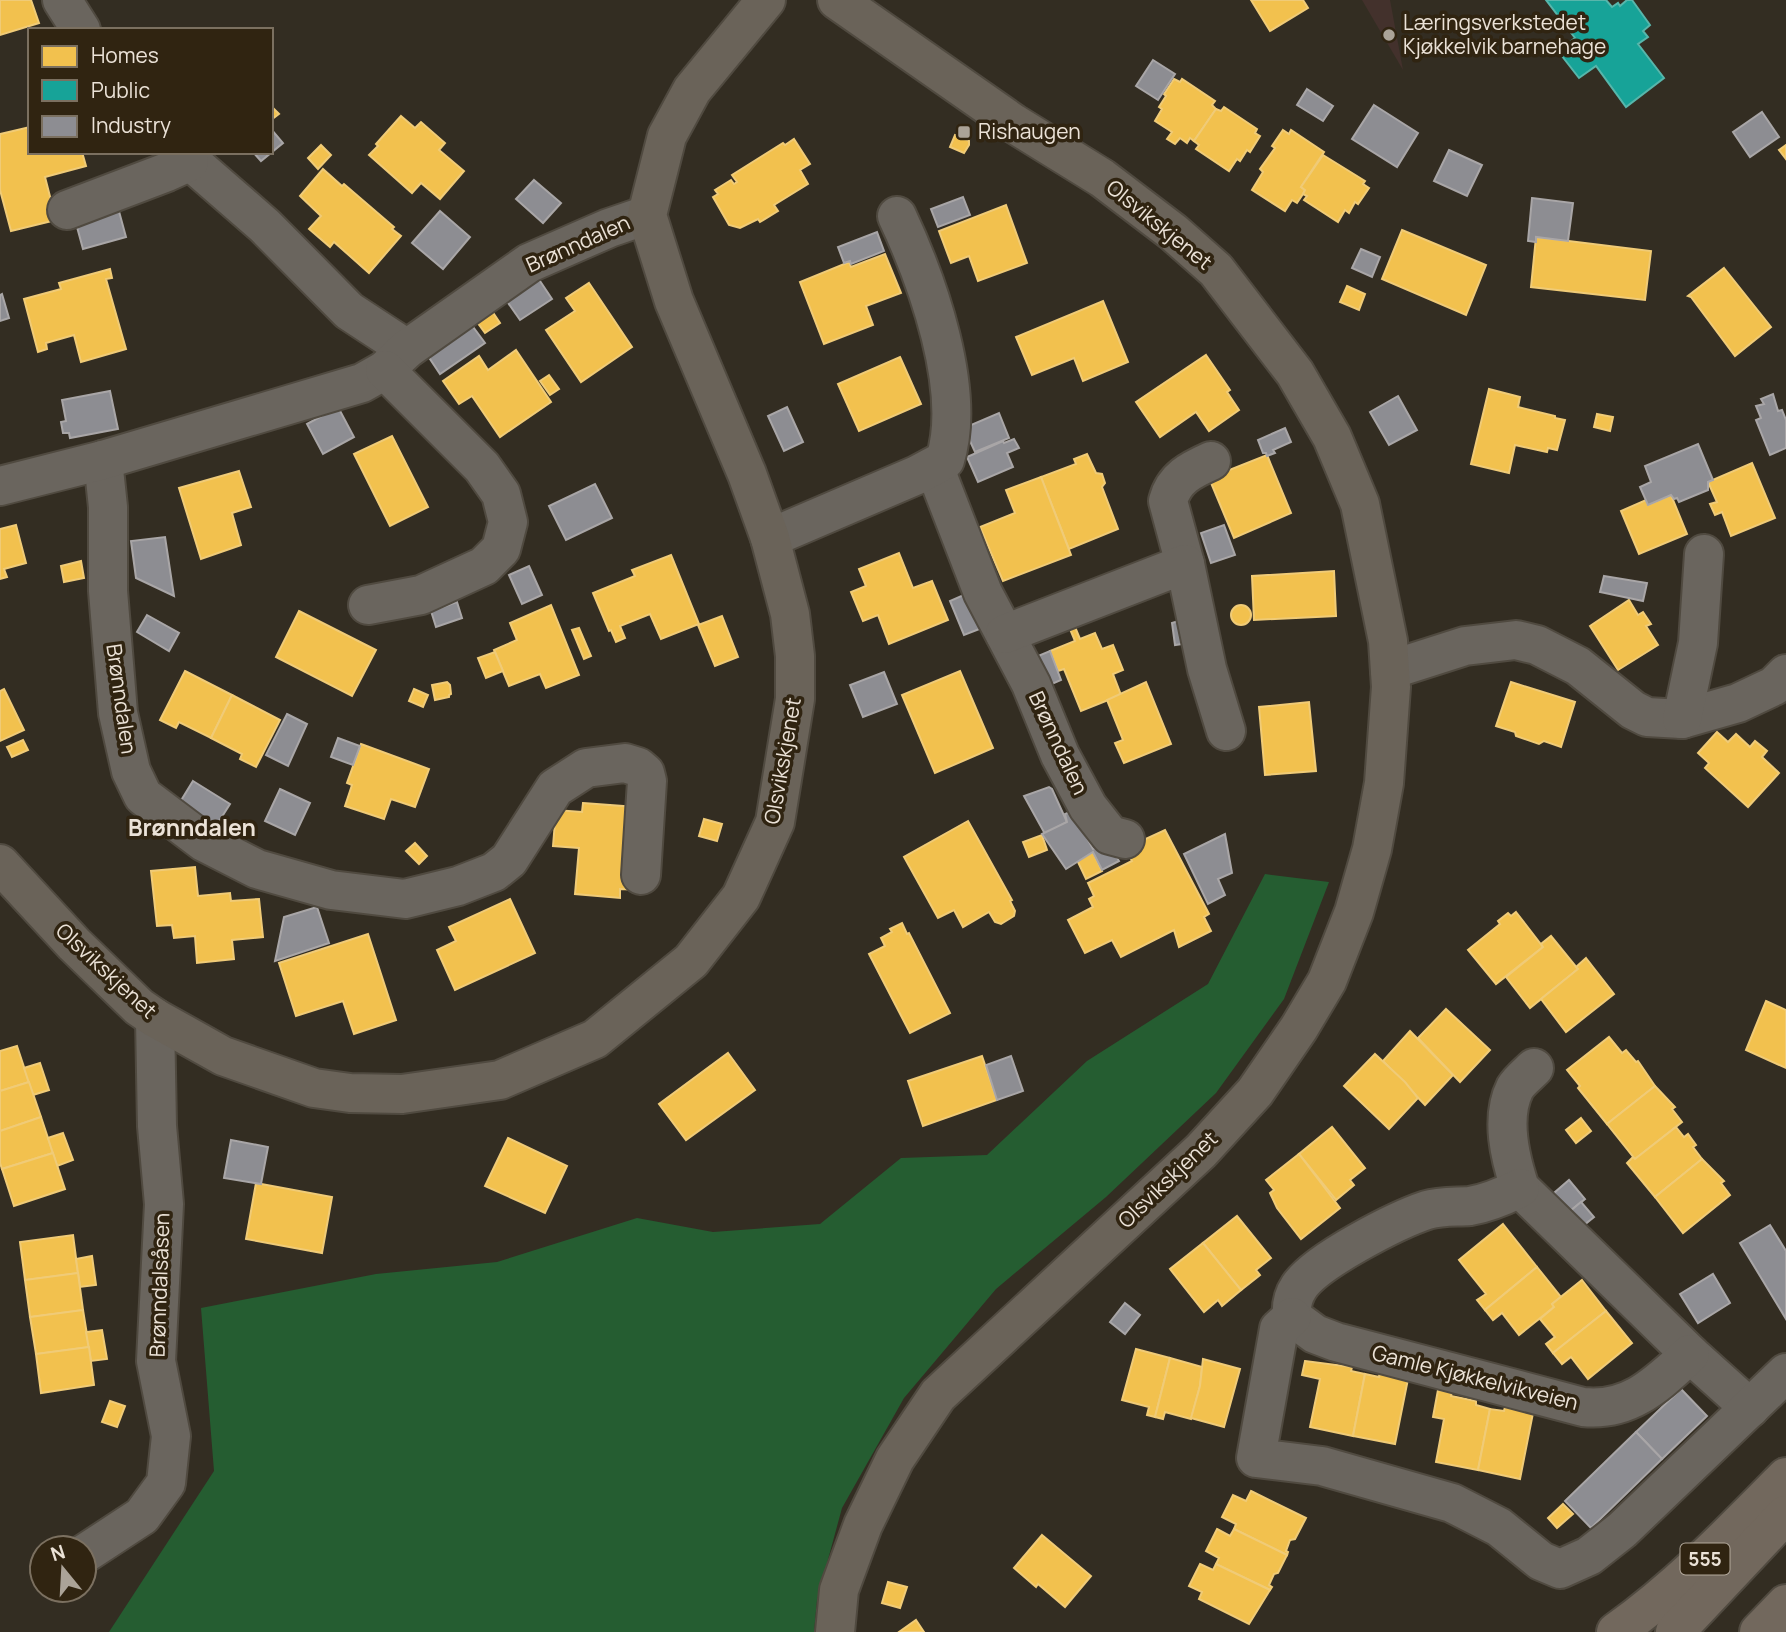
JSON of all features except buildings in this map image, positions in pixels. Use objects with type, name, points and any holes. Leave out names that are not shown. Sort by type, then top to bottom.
[{"type":"highway","name":"555","points":[[1616,1632],[1650,1608],[1699,1566],[1786,1477]]},
{"type":"highway","name":"555","points":[[1675,1632],[1786,1514]]},
{"type":"highway","points":[[1759,1632],[1786,1604]]},
{"type":"main road","name":"Olsvikskjenet","points":[[0,864],[74,944],[139,1007],[223,1056],[314,1088],[350,1093],[402,1094],[500,1080],[595,1039],[691,961],[741,897],[775,822],[795,699],[796,656],[790,614],[770,538],[747,474],[674,301],[648,215],[667,136],[692,89],[766,0]]},
{"type":"main road","name":"Olsvikskjenet","points":[[835,1632],[839,1590],[863,1525],[895,1459],[938,1395],[1201,1151],[1255,1092],[1327,981],[1354,912],[1372,849],[1384,783],[1391,687],[1388,641],[1360,504],[1332,437],[1295,373],[1216,271],[1173,232],[1102,178],[1013,123],[837,0]]},
{"type":"street","points":[[62,0],[79,28]]},
{"type":"street","points":[[67,210],[167,172],[185,157],[265,226],[396,360],[482,467],[501,494],[508,522],[501,549],[484,566],[421,595],[368,604]]},
{"type":"street","name":"Brønndalen","points":[[0,486],[103,460],[362,383],[529,263],[648,215]]},
{"type":"street","points":[[770,538],[944,460],[952,420],[937,319],[897,216]]},
{"type":"street","name":"Brønndalen","points":[[103,460],[108,508],[108,591],[118,713],[131,771],[143,796],[204,842],[257,869],[331,890],[405,899],[458,886],[494,872],[509,860],[555,788],[586,768],[625,763],[638,767],[645,773],[647,781],[641,875]]},
{"type":"street","points":[[1211,461],[1188,471],[1171,491],[1168,501],[1185,564],[1207,669],[1226,732]]},
{"type":"street","name":"Brønndalen","points":[[931,468],[937,474],[983,593],[1031,684],[1060,755],[1087,807],[1110,835],[1125,839]]},
{"type":"street","points":[[1682,719],[1698,643],[1704,554]]},
{"type":"street","points":[[1005,634],[1185,564]]},
{"type":"street","points":[[1390,670],[1465,646],[1516,640],[1537,645],[1578,666],[1633,710],[1647,717],[1682,719],[1738,704],[1774,687],[1786,674]]},
{"type":"street","name":"Brønndalsåsen","points":[[98,1545],[142,1516],[166,1483],[171,1436],[156,1361],[163,1204],[157,1126],[155,1018]]},
{"type":"street","points":[[1534,1068],[1516,1086],[1507,1111],[1512,1163],[1520,1188],[1690,1354],[1750,1408]]},
{"type":"street","points":[[1520,1188],[1499,1199],[1473,1205],[1429,1209],[1354,1244],[1315,1270],[1298,1287],[1291,1307],[1292,1317],[1279,1329],[1256,1458],[1322,1466],[1452,1503],[1499,1527],[1541,1561],[1560,1569],[1589,1556],[1622,1530],[1786,1373]]},
{"type":"street","name":"Gamle Kjøkkelvikveien","points":[[1292,1317],[1315,1334],[1336,1342],[1583,1407],[1602,1409],[1633,1400],[1690,1354]]},
{"type":"shaded area","name":"Læringsverkstedet Kjøkkelvik barnehage","points":[[1362,0],[1390,0],[1403,70]]},
{"type":"green space","points":[[1265,874],[1329,882],[1284,999],[1216,1093],[1106,1197],[996,1289],[904,1398],[842,1508],[817,1600],[814,1632],[109,1632],[214,1471],[201,1308],[376,1274],[497,1262],[637,1218],[713,1232],[820,1224],[901,1158],[987,1155],[1087,1061],[1208,984]]},
{"type":"place","name":"Læringsverkstedet Kjøkkelvik barnehage","points":[[1389,35]]},
{"type":"place","name":"Rishaugen","points":[[964,132]]},
{"type":"district","name":"Brønndalen","points":[[192,828]]}]
